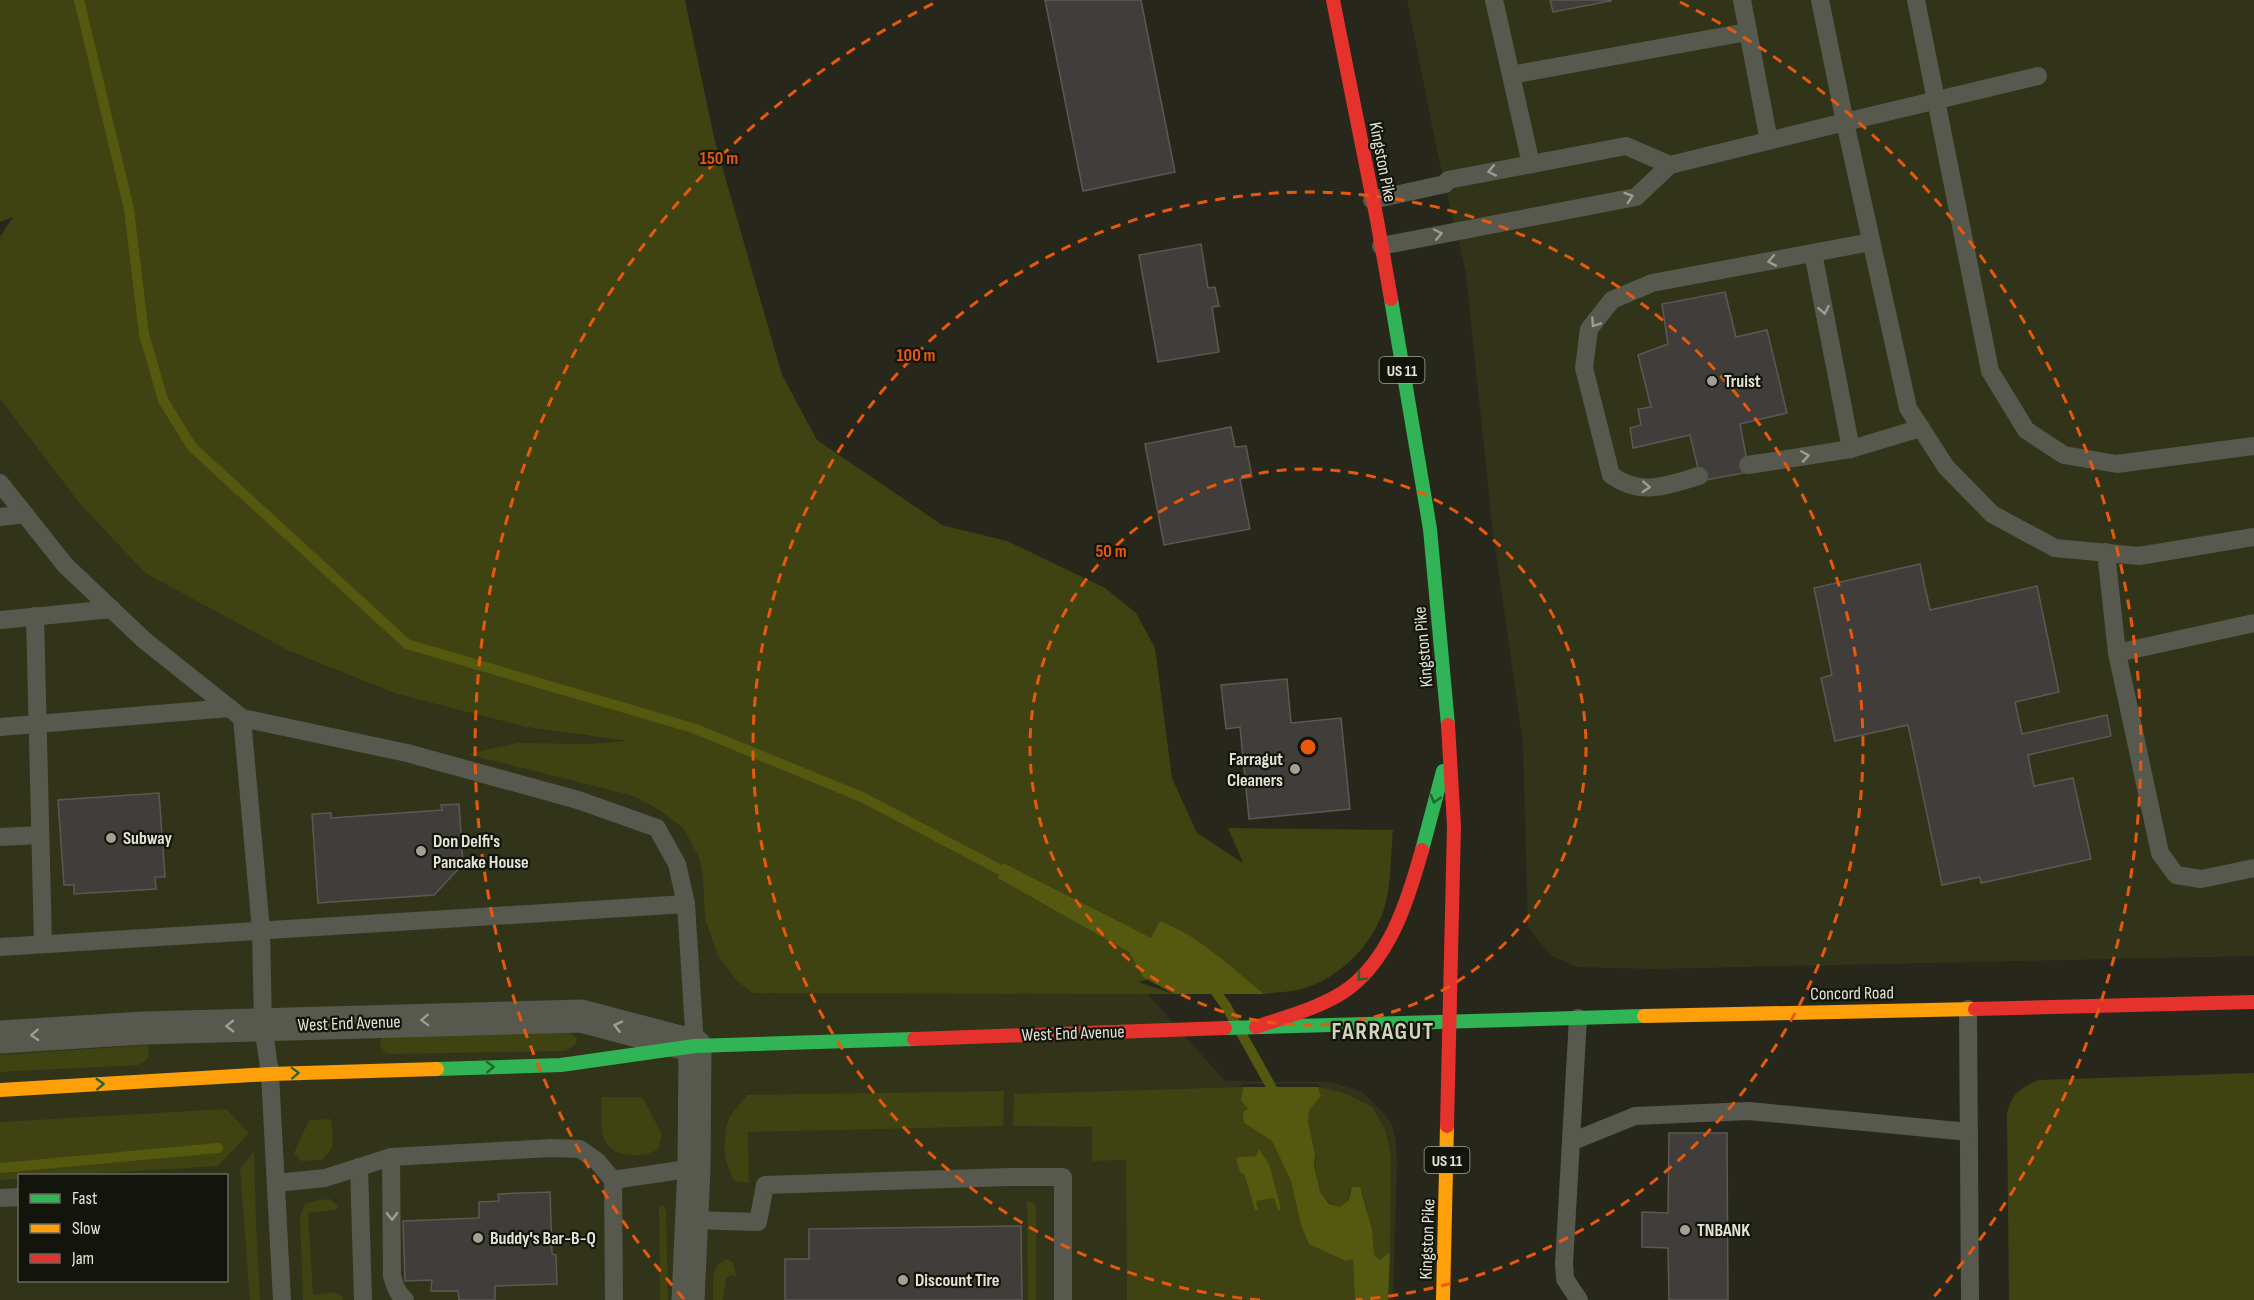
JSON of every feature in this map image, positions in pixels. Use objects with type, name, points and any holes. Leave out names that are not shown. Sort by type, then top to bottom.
[{"type":"street","name":"Kingston Pike","points":[[1333,0],[1381,246],[1430,529],[1450,743],[1454,826],[1443,1300]]},
{"type":"street","points":[[1272,1025],[1318,1005],[1353,986],[1380,956],[1409,892],[1450,743]]},
{"type":"street","name":"Concord Road","points":[[1451,1021],[2254,1002]]},
{"type":"street","name":"West End Avenue","points":[[0,1037],[143,1028],[581,1016],[695,1046]]},
{"type":"street","points":[[1272,1025],[1451,1021]]},
{"type":"street","name":"West End Avenue","points":[[0,1090],[270,1074],[561,1065],[695,1046],[1272,1025]]},
{"type":"street","points":[[688,1300],[694,1168],[695,1046]]},
{"type":"lane","points":[[1494,0],[1531,164]]},
{"type":"lane","points":[[1742,0],[1769,141]]},
{"type":"lane","points":[[1820,0],[1908,408],[1946,467],[1992,514],[2055,548],[2139,556],[2254,537]]},
{"type":"lane","points":[[1916,0],[1990,371],[2026,429],[2064,455],[2117,464],[2254,446]]},
{"type":"lane","points":[[1511,75],[1747,32]]},
{"type":"lane","points":[[1381,246],[1636,197],[1670,165],[2038,76]]},
{"type":"lane","points":[[1372,200],[1445,184],[1449,180],[1626,146],[1670,165]]},
{"type":"lane","points":[[1700,476],[1652,489],[1625,484],[1611,475],[1584,369],[1589,329],[1612,300],[1652,283],[1871,242]]},
{"type":"lane","points":[[1813,253],[1851,449]]},
{"type":"lane","points":[[1748,465],[1851,449],[1921,428]]},
{"type":"lane","points":[[0,483],[65,565],[144,640],[236,713],[261,930],[263,1025],[270,1074],[282,1300]]},
{"type":"lane","points":[[0,517],[25,514]]},
{"type":"lane","points":[[2106,552],[2117,653],[2160,853],[2176,875],[2201,879],[2254,868]]},
{"type":"lane","points":[[0,620],[112,609]]},
{"type":"lane","points":[[35,616],[43,944]]},
{"type":"lane","points":[[2117,653],[2254,623]]},
{"type":"lane","points":[[0,727],[236,713],[408,753],[578,800],[657,828],[677,864],[686,904],[695,1046]]},
{"type":"lane","points":[[0,837],[40,835]]},
{"type":"lane","points":[[0,947],[686,904]]},
{"type":"lane","points":[[1968,1009],[1970,1300]]},
{"type":"lane","points":[[1578,1018],[1564,1264],[1565,1279],[1579,1300]]},
{"type":"lane","points":[[1571,1142],[1635,1116],[1749,1111],[1968,1132]]},
{"type":"lane","points":[[276,1183],[325,1178],[391,1157],[552,1148],[580,1149],[597,1161],[613,1180],[614,1300],[606,1300]]},
{"type":"lane","points":[[391,1157],[392,1276],[395,1288],[405,1300]]},
{"type":"lane","points":[[359,1167],[363,1300]]},
{"type":"lane","points":[[613,1180],[694,1168]]},
{"type":"lane","points":[[692,1220],[758,1222],[765,1185],[1063,1177],[1063,1300]]},
{"type":"lane","points":[[0,1198],[18,1197]]},
{"type":"shaded area","points":[[0,0],[685,0],[715,142],[782,375],[817,440],[942,525],[1007,541],[1105,588],[1136,613],[1155,648],[1172,778],[1197,833],[1243,863],[1228,828],[1393,830],[1386,901],[1372,935],[1354,958],[1319,983],[1290,991],[1264,994],[1212,952],[1166,976],[1138,982],[1174,994],[753,993],[737,981],[718,956],[705,919],[703,876],[699,857],[683,828],[661,811],[634,796],[467,754],[518,743],[590,744],[627,741],[526,727],[397,694],[287,650],[145,573],[80,504],[0,399],[0,237],[13,217],[0,222]]},
{"type":"shaded area","points":[[1407,0],[2254,0],[2254,956],[1652,969],[1577,967],[1550,955],[1528,927],[1523,744],[1492,525],[1466,273],[1437,151]]},
{"type":"shaded area","points":[[0,399],[80,504],[145,573],[287,650],[397,694],[526,727],[632,742],[1137,982],[1225,1081],[1331,1082],[1362,1092],[1392,1124],[1396,1141],[1393,1300],[0,1300]]},
{"type":"shaded area","points":[[1003,863],[1151,938],[1160,921],[1174,927],[1215,953],[1264,994],[1174,994],[1143,977],[1129,952],[998,878]]},
{"type":"shaded area","points":[[459,1033],[570,1033],[577,1041],[565,1051],[390,1054],[380,1046],[382,1037]]},
{"type":"shaded area","points":[[148,1045],[149,1056],[138,1065],[0,1072],[0,1055]]},
{"type":"shaded area","points":[[2254,1073],[2254,1300],[2009,1300],[2007,1115],[2017,1093],[2038,1080]]},
{"type":"shaded area","points":[[1243,1087],[1241,1101],[1248,1109],[1244,1123],[1272,1141],[1291,1181],[1301,1225],[1353,1259],[1355,1300],[1127,1300],[1126,1160],[1092,1161],[1092,1127],[1013,1126],[1014,1094]],"holes":[[[1259,1150],[1280,1209],[1277,1210],[1274,1197],[1255,1201],[1255,1210],[1238,1157],[1256,1156]]]},
{"type":"shaded area","points":[[1243,1087],[1318,1087],[1321,1096],[1309,1110],[1308,1121],[1320,1192],[1329,1204],[1340,1207],[1349,1200],[1352,1187],[1360,1187],[1372,1229],[1374,1255],[1380,1260],[1390,1252],[1388,1300],[1355,1300],[1353,1259],[1346,1261],[1309,1244],[1301,1225],[1291,1181],[1272,1141],[1244,1123],[1243,1112],[1248,1109],[1241,1101]]},
{"type":"shaded area","points":[[1318,1087],[1344,1093],[1372,1107],[1385,1129],[1391,1156],[1390,1252],[1380,1260],[1374,1256],[1372,1229],[1363,1193],[1350,1190],[1349,1200],[1340,1207],[1325,1199],[1318,1186],[1315,1148],[1308,1116],[1311,1107],[1321,1096]]},
{"type":"shaded area","points":[[1004,1091],[1003,1126],[748,1132],[749,1183],[735,1181],[728,1168],[725,1151],[727,1126],[729,1119],[747,1095]]},
{"type":"shaded area","points":[[601,1097],[642,1097],[662,1134],[659,1148],[639,1155],[620,1153],[612,1149],[603,1136]]},
{"type":"shaded area","points":[[226,1109],[249,1133],[218,1166],[88,1174],[18,1174],[18,1179],[0,1180],[0,1122]]},
{"type":"shaded area","points":[[331,1119],[333,1141],[327,1155],[322,1160],[301,1161],[294,1153],[309,1120]]},
{"type":"shaded area","points":[[1259,1149],[1269,1164],[1281,1209],[1278,1211],[1274,1198],[1256,1201],[1258,1210],[1255,1210],[1244,1174],[1240,1172],[1236,1159],[1256,1156]]},
{"type":"shaded area","points":[[254,1151],[260,1300],[250,1300],[240,1169]]},
{"type":"shaded area","points":[[330,1199],[338,1206],[335,1210],[308,1213],[313,1295],[333,1292],[343,1300],[303,1300],[300,1216],[305,1204]]},
{"type":"shaded area","points":[[1027,1201],[1036,1206],[1036,1300],[1028,1300]]},
{"type":"shaded area","points":[[663,1205],[666,1211],[668,1300],[660,1300],[659,1207]]},
{"type":"shaded area","points":[[727,1259],[733,1262],[736,1276],[730,1275],[726,1279],[723,1300],[713,1300],[715,1270]]},
{"type":"pier","points":[[1174,994],[1264,994],[1265,997],[1176,997]]},
{"type":"pier","points":[[1243,1084],[1318,1084],[1321,1087],[1240,1087]]},
{"type":"building","points":[[1045,0],[1141,0],[1175,172],[1083,191]]},
{"type":"building","points":[[1550,0],[1611,0],[1611,1],[1553,12]]},
{"type":"building","points":[[1201,244],[1208,288],[1215,287],[1219,306],[1212,307],[1219,352],[1158,362],[1139,255]]},
{"type":"building","name":"Truist","points":[[1725,292],[1736,337],[1767,330],[1787,413],[1740,424],[1749,472],[1701,481],[1690,435],[1633,448],[1630,428],[1641,425],[1638,409],[1651,407],[1638,355],[1668,344],[1662,304]]},
{"type":"building","points":[[1231,427],[1235,447],[1246,446],[1252,477],[1240,479],[1250,529],[1164,545],[1145,444]]},
{"type":"building","points":[[1920,564],[1930,610],[2037,586],[2059,692],[2015,702],[2022,734],[2107,715],[2111,736],[2028,755],[2034,786],[2073,778],[2091,859],[1981,883],[1980,877],[1942,885],[1908,725],[1835,741],[1821,678],[1832,675],[1814,588]]},
{"type":"building","name":"Farragut Cleaners","points":[[1287,679],[1291,723],[1341,718],[1350,809],[1249,819],[1240,727],[1226,729],[1221,685]]},
{"type":"building","name":"Subway","points":[[159,793],[165,877],[155,877],[156,889],[74,894],[74,885],[64,885],[58,800]]},
{"type":"building","points":[[459,804],[463,864],[434,895],[318,903],[312,814],[331,813],[331,818],[442,810],[441,805]]},
{"type":"building","name":"TNBANK","points":[[1669,1133],[1727,1133],[1728,1300],[1669,1300],[1668,1248],[1642,1247],[1642,1212],[1668,1213]]},
{"type":"building","name":"Buddy's Bar-B-Q","points":[[550,1192],[552,1254],[556,1255],[557,1284],[495,1286],[495,1300],[459,1300],[458,1291],[431,1291],[432,1280],[405,1281],[403,1221],[479,1218],[479,1202],[499,1201],[498,1194]]},
{"type":"building","name":"Discount Tire","points":[[1021,1226],[1022,1300],[785,1300],[785,1259],[809,1259],[809,1229]]},
{"type":"waterway","points":[[79,0],[129,209],[144,334],[163,400],[192,447],[407,644],[693,728],[862,797],[1012,876]]},
{"type":"waterway","points":[[1210,984],[1226,1006],[1278,1099]]},
{"type":"waterway","points":[[0,1168],[218,1148]]},
{"type":"traffic: fast","points":[[1391,299],[1430,529],[1448,725]]},
{"type":"traffic: fast","points":[[1422,850],[1443,771]]},
{"type":"traffic: fast","points":[[1225,1028],[1644,1016]]},
{"type":"traffic: fast","points":[[437,1069],[561,1065],[695,1046],[914,1039]]},
{"type":"traffic: slow","points":[[1644,1016],[1975,1009]]},
{"type":"traffic: slow","points":[[0,1090],[270,1074],[437,1069]]},
{"type":"traffic: slow","points":[[1443,1300],[1447,1126]]},
{"type":"traffic: jam","points":[[1333,0],[1391,299]]},
{"type":"traffic: jam","points":[[1447,1126],[1454,826],[1448,725]]},
{"type":"traffic: jam","points":[[1256,1027],[1322,1004],[1342,993],[1358,980],[1372,965],[1394,929],[1403,909],[1422,850]]},
{"type":"traffic: jam","points":[[1975,1009],[2254,1002]]},
{"type":"traffic: jam","points":[[914,1039],[1225,1028]]},
{"type":"place","name":"Truist","points":[[1712,381]]},
{"type":"place","name":"Farragut Cleaners","points":[[1295,769]]},
{"type":"place","name":"Subway","points":[[111,838]]},
{"type":"place","name":"Don Delfi's Pancake House","points":[[421,851]]},
{"type":"place","name":"TNBANK","points":[[1685,1230]]},
{"type":"place","name":"Buddy's Bar-B-Q","points":[[478,1238]]},
{"type":"place","name":"Discount Tire","points":[[903,1280]]},
{"type":"district","name":"FARRAGUT","points":[[1383,1031]]}]
